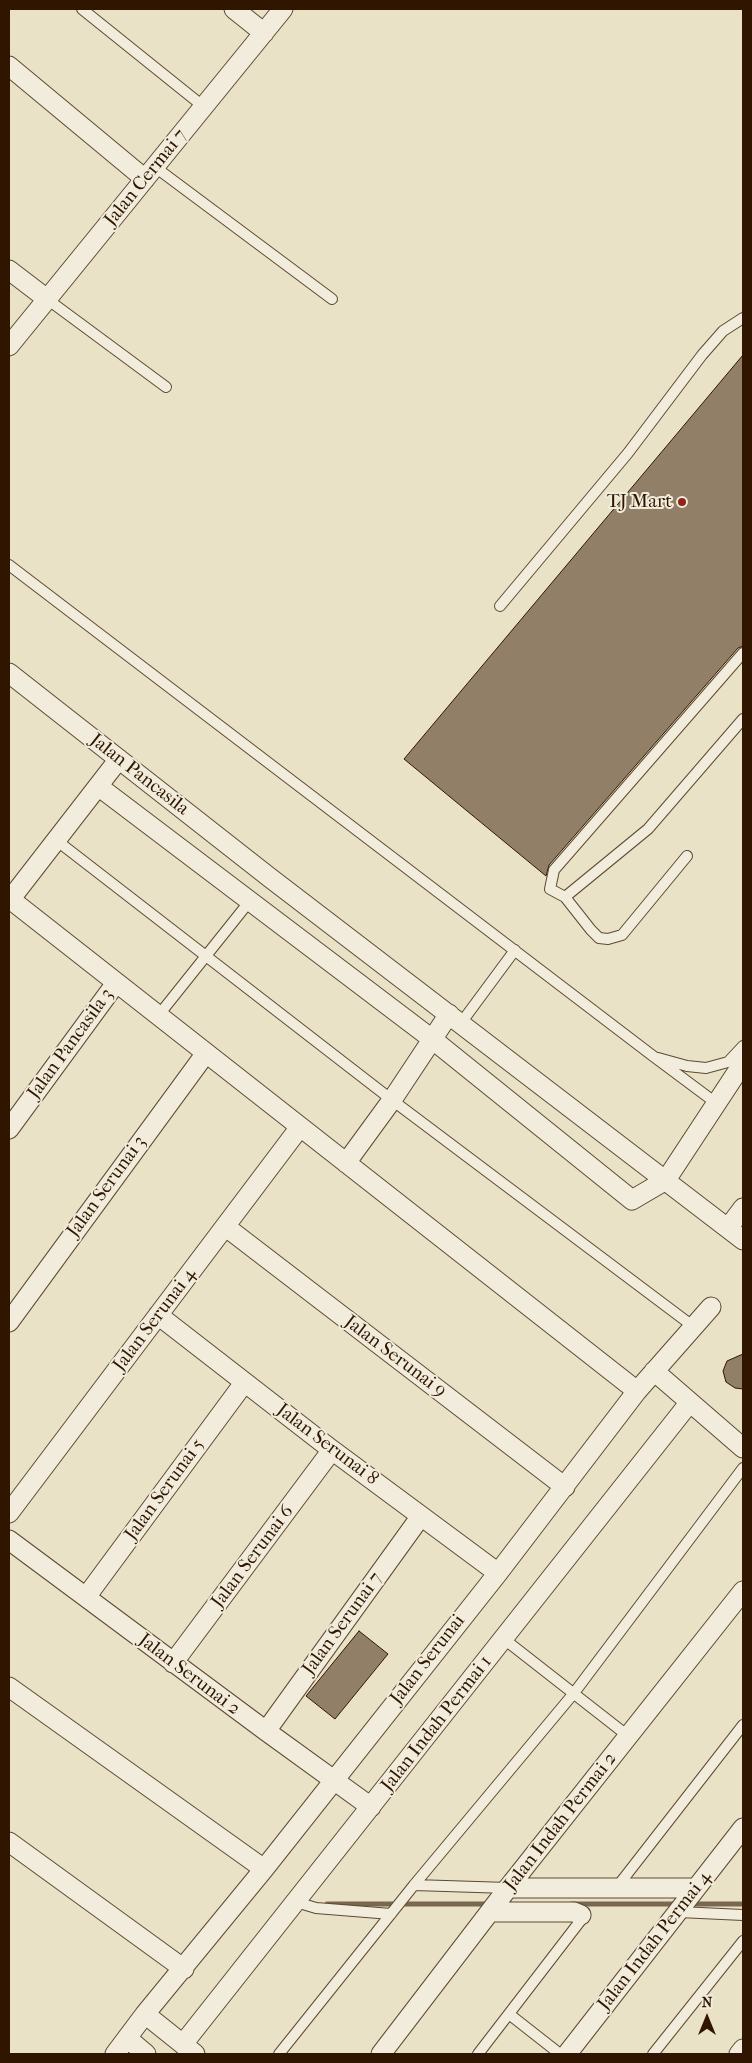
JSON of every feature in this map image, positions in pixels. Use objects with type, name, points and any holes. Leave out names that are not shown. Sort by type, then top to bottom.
[{"type":"street","points":[[234,9],[264,33]]},
{"type":"street","name":"Jalan Cermai 7","points":[[9,346],[284,9]]},
{"type":"street","points":[[9,66],[150,173]]},
{"type":"street","points":[[9,270],[47,299]]},
{"type":"street","name":"Jalan Pancasila","points":[[9,673],[269,877],[682,1191],[743,1240]]},
{"type":"street","points":[[119,759],[9,900],[637,1391]]},
{"type":"street","points":[[98,786],[432,1039],[632,1200],[666,1180],[743,1063]]},
{"type":"street","points":[[250,902],[269,877]]},
{"type":"street","name":"Jalan Pancasila 3","points":[[9,1129],[116,983]]},
{"type":"street","points":[[346,1163],[392,1100],[432,1039],[455,1018]]},
{"type":"street","name":"Jalan Serunai 3","points":[[9,1322],[206,1053]]},
{"type":"street","name":"Jalan Serunai 4","points":[[9,1513],[300,1127]]},
{"type":"street","points":[[728,1228],[743,1208]]},
{"type":"street","name":"Jalan Serunai 9","points":[[226,1227],[565,1487]]},
{"type":"street","name":"Jalan Serunai","points":[[115,2054],[145,2014],[264,1870],[498,1573],[637,1391],[711,1307]]},
{"type":"street","name":"Jalan Serunai 8","points":[[158,1316],[332,1450],[498,1573]]},
{"type":"street","points":[[654,1372],[741,1442]]},
{"type":"street","name":"Jalan Serunai 5","points":[[86,1597],[244,1383]]},
{"type":"street","name":"Jalan Indah Permai 1","points":[[189,2049],[296,1902],[690,1402]]},
{"type":"street","name":"Jalan Serunai 6","points":[[173,1663],[332,1450]]},
{"type":"street","name":"Jalan Serunai 7","points":[[266,1731],[421,1516]]},
{"type":"street","name":"Jalan Serunai 2","points":[[9,1540],[173,1663],[371,1807]]},
{"type":"street","name":"Jalan Indah Permai 2","points":[[381,2054],[508,1888],[628,1736],[740,1604]]},
{"type":"street","points":[[9,1687],[264,1870]]},
{"type":"street","name":"Jalan Indah Permai 4","points":[[566,2054],[743,1828]]},
{"type":"street","points":[[9,1842],[184,1969]]},
{"type":"street","points":[[508,1888],[617,1887],[687,1901]]},
{"type":"street","points":[[490,1912],[574,1912],[581,1915]]},
{"type":"street","points":[[145,2014],[189,2049]]},
{"type":"street","points":[[127,2038],[146,2054]]},
{"type":"street","points":[[739,2054],[743,2049]]},
{"type":"lane","points":[[82,9],[204,107]]},
{"type":"lane","points":[[150,173],[332,299]]},
{"type":"lane","points":[[47,299],[166,387]]},
{"type":"lane","points":[[500,606],[628,453],[702,355],[723,332],[743,318]]},
{"type":"lane","points":[[9,565],[716,1103]]},
{"type":"lane","points":[[687,856],[622,935],[608,940],[600,938],[591,930],[565,898],[550,888],[554,870],[743,653]]},
{"type":"lane","points":[[565,898],[648,829],[743,718]]},
{"type":"lane","points":[[56,840],[392,1100],[694,1327]]},
{"type":"lane","points":[[158,1016],[250,902]]},
{"type":"lane","points":[[455,1018],[515,950]]},
{"type":"lane","points":[[653,1056],[687,1066],[706,1068],[728,1062],[743,1046]]},
{"type":"lane","points":[[279,2054],[414,1885],[574,1693],[743,1468]]},
{"type":"lane","points":[[504,1639],[628,1736]]},
{"type":"lane","points":[[617,1887],[743,1725]]},
{"type":"lane","points":[[414,1885],[508,1888]]},
{"type":"lane","points":[[687,1901],[743,1915]]},
{"type":"lane","points":[[296,1902],[316,1908],[391,1914]]},
{"type":"lane","points":[[478,2054],[581,1920],[581,1915]]},
{"type":"lane","points":[[653,2054],[743,1941]]},
{"type":"lane","points":[[509,2014],[560,2054]]},
{"type":"building","name":"TJ Mart","points":[[743,355],[743,646],[738,648],[549,865],[546,876],[404,759]]},
{"type":"building","points":[[743,1354],[743,1389],[735,1388],[726,1382],[723,1371],[727,1361]]},
{"type":"building","points":[[359,1631],[388,1654],[335,1719],[306,1696]]},
{"type":"waterway","points":[[327,1904],[489,1904]]},
{"type":"waterway","points":[[572,1904],[679,1904]]},
{"type":"waterway","points":[[690,1904],[743,1904]]},
{"type":"place","name":"TJ Mart","points":[[682,502]]}]
